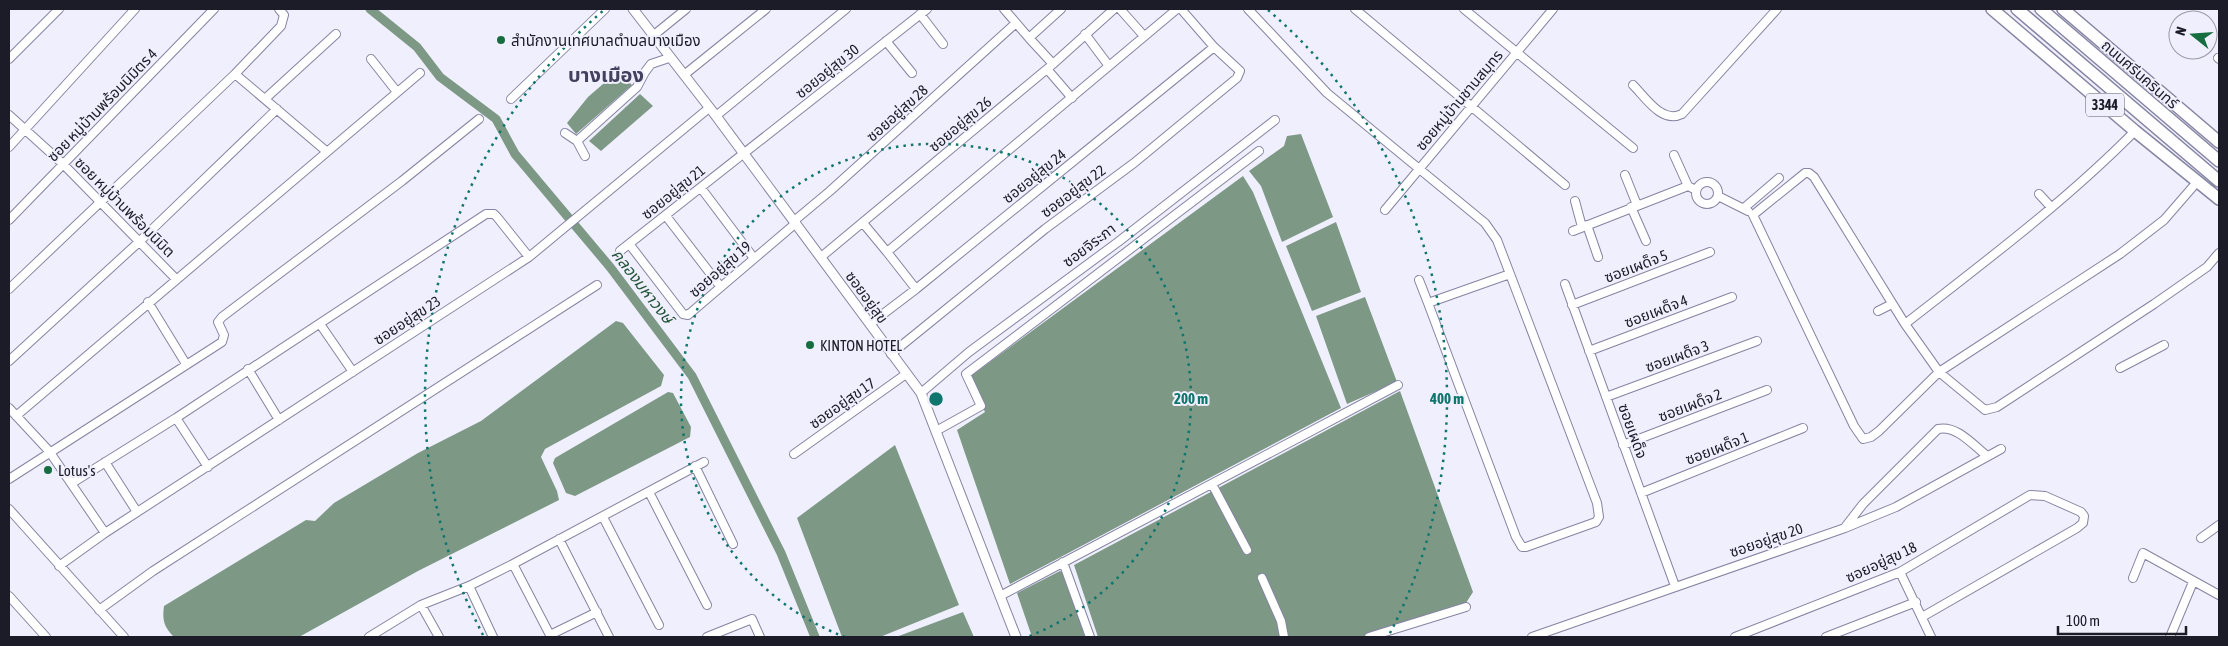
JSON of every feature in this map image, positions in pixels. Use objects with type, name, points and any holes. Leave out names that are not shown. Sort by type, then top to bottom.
[{"type":"main road","name":"3344","points":[[1992,9],[2135,131],[2219,199]]},
{"type":"main road","name":"ถนนศรีนครินทร์","points":[[2017,9],[2219,181]]},
{"type":"main road","name":"ถนนศรีนครินทร์","points":[[2041,9],[2219,161]]},
{"type":"main road","name":"ถนนศรีนครินทร์","points":[[2063,9],[2219,142]]},
{"type":"street","points":[[9,58],[59,9]]},
{"type":"street","points":[[9,147],[135,9]]},
{"type":"street","name":"ซอย หมู่บ้านพร้อมนิมิตร 4","points":[[9,220],[214,9]]},
{"type":"street","points":[[9,289],[235,74],[280,26],[284,15],[279,9]]},
{"type":"street","points":[[511,98],[605,9]]},
{"type":"street","name":"ซอยอยู่สุข","points":[[633,9],[654,35],[669,58],[716,116],[921,394],[1016,637]]},
{"type":"street","points":[[654,35],[686,9]]},
{"type":"street","points":[[684,75],[766,9]]},
{"type":"street","points":[[716,116],[846,9]]},
{"type":"street","points":[[1004,9],[1029,38],[1072,98]]},
{"type":"street","points":[[1029,38],[1061,9]]},
{"type":"street","name":"ซอยอยู่สุข 26","points":[[821,257],[1050,66],[1114,9]]},
{"type":"street","points":[[1120,9],[1144,36]]},
{"type":"street","points":[[887,252],[1177,9]]},
{"type":"street","points":[[1181,9],[1214,47]]},
{"type":"street","points":[[1248,9],[1326,93],[1491,230],[1510,274],[1600,512],[1596,522],[1537,544],[1522,547],[1516,537],[1419,280]]},
{"type":"street","points":[[1355,9],[1565,186]]},
{"type":"street","points":[[1464,9],[1633,148]]},
{"type":"street","name":"ซอยหมู่บ้านชานสมุทร","points":[[1385,210],[1553,9]]},
{"type":"street","points":[[1633,84],[1666,116],[1674,118],[1682,114],[1777,9]]},
{"type":"street","points":[[924,11],[943,44]]},
{"type":"street","name":"ซอยอยู่สุข 30","points":[[743,153],[775,131],[924,11]]},
{"type":"street","name":"ซอยอยู่สุข 28","points":[[795,222],[1016,23]]},
{"type":"street","points":[[266,98],[336,34]]},
{"type":"street","points":[[1085,34],[1109,66]]},
{"type":"street","points":[[886,41],[912,73]]},
{"type":"street","name":"ซอยอยู่สุข 24","points":[[870,324],[916,290],[1214,47]]},
{"type":"street","name":"ซอยอยู่สุข 22","points":[[891,354],[1045,229],[1134,163],[1237,78],[1240,71],[1214,47]]},
{"type":"street","points":[[577,141],[638,86],[645,72],[652,64],[669,58]]},
{"type":"street","points":[[371,60],[397,92]]},
{"type":"street","points":[[16,416],[148,302],[250,218],[326,150],[420,73]]},
{"type":"street","points":[[235,74],[326,150]]},
{"type":"street","name":"ซอยอยู่สุข 23","points":[[60,566],[104,533],[529,257],[563,231],[709,108]]},
{"type":"street","points":[[9,361],[140,241],[277,109]]},
{"type":"street","name":"ซอย หมู่บ้านพร้อมนิมิต","points":[[9,115],[63,164],[176,279]]},
{"type":"street","points":[[9,479],[222,342],[224,334],[218,322],[222,316],[402,181],[478,119]]},
{"type":"street","name":"ซอยจิระภา","points":[[921,394],[969,352],[1118,242],[1275,120]]},
{"type":"street","points":[[1904,324],[2051,207],[2102,164],[2135,131]]},
{"type":"street","points":[[564,133],[577,141],[584,156]]},
{"type":"street","points":[[936,431],[981,406],[966,374],[1259,151]]},
{"type":"street","name":"ซอยอยู่สุข 21","points":[[620,251],[630,245],[743,153]]},
{"type":"street","points":[[1674,155],[1688,186],[1696,190]]},
{"type":"street","points":[[1753,215],[1799,178],[1810,173],[1820,184],[1904,324],[1939,372],[1979,406],[1991,410],[2154,304],[2207,267],[2219,253]]},
{"type":"street","points":[[1625,175],[1646,241]]},
{"type":"street","points":[[1744,208],[1779,178]]},
{"type":"street","points":[[1707,182],[1716,186],[1718,196],[1711,204],[1701,203],[1697,200],[1696,190],[1698,185],[1707,182]]},
{"type":"street","points":[[1718,196],[1744,208],[1753,215],[1854,426],[1863,439],[1871,437],[1879,431],[1939,372],[2120,254],[2164,220],[2197,182]]},
{"type":"street","points":[[1573,231],[1688,186]]},
{"type":"street","points":[[701,188],[754,257]]},
{"type":"street","points":[[2039,194],[2051,207]]},
{"type":"street","points":[[1575,201],[1598,256]]},
{"type":"street","points":[[72,483],[176,418],[486,214],[494,214],[497,217],[529,257]]},
{"type":"street","points":[[666,216],[720,286]]},
{"type":"street","name":"ซอยอยู่สุข 19","points":[[630,245],[685,315],[689,315],[795,222]]},
{"type":"street","points":[[863,223],[916,290]]},
{"type":"street","name":"ซอยเผด็จ 5","points":[[1572,305],[1710,252]]},
{"type":"street","points":[[1428,303],[1510,274]]},
{"type":"street","name":"ซอยเผด็จ","points":[[1565,284],[1676,586]]},
{"type":"street","points":[[99,610],[153,571],[597,285]]},
{"type":"street","name":"ซอยเผด็จ 4","points":[[1589,351],[1732,297]]},
{"type":"street","points":[[148,302],[186,364]]},
{"type":"street","points":[[1878,311],[1892,304]]},
{"type":"street","points":[[320,324],[353,372]]},
{"type":"street","name":"ซอยเผด็จ 3","points":[[1606,397],[1757,341]]},
{"type":"street","points":[[2120,368],[2164,345]]},
{"type":"street","points":[[248,369],[279,420]]},
{"type":"street","name":"ซอยอยู่สุข 17","points":[[794,454],[906,374]]},
{"type":"street","points":[[1000,596],[1398,385]]},
{"type":"street","name":"ซอยเผด็จ 2","points":[[1623,445],[1767,390]]},
{"type":"street","points":[[9,408],[49,452],[72,483],[104,533]]},
{"type":"street","points":[[176,418],[208,466]]},
{"type":"street","name":"ซอยเผด็จ 1","points":[[1641,493],[1803,428]]},
{"type":"street","points":[[1845,528],[1863,504],[1938,429],[1945,428],[1955,431],[1987,456]]},
{"type":"street","name":"ซอยอยู่สุข 20","points":[[1532,637],[1545,635],[1676,586],[1845,528],[1896,507],[2001,449]]},
{"type":"street","points":[[105,462],[137,512]]},
{"type":"street","points":[[374,636],[421,605],[469,586],[513,564],[704,462]]},
{"type":"street","points":[[695,466],[732,544]]},
{"type":"street","points":[[1212,484],[1247,550]]},
{"type":"street","points":[[649,492],[707,605]]},
{"type":"street","name":"ซอยอยู่สุข 18","points":[[1735,637],[1900,572],[2030,495],[2045,496],[2081,512],[2084,516],[2083,523],[2077,528],[1922,617]]},
{"type":"street","points":[[9,509],[124,637]]},
{"type":"street","points":[[603,517],[659,625]]},
{"type":"street","points":[[2201,538],[2219,525]]},
{"type":"street","points":[[559,539],[609,637]]},
{"type":"street","points":[[2133,578],[2143,553],[2219,595]]},
{"type":"street","points":[[1063,562],[1090,637]]},
{"type":"street","points":[[513,564],[551,636],[597,612]]},
{"type":"street","points":[[1900,572],[1916,602],[1931,637]]},
{"type":"street","points":[[1262,578],[1281,621],[1284,637]]},
{"type":"street","points":[[2170,637],[2194,582]]},
{"type":"street","points":[[469,586],[493,637]]},
{"type":"street","points":[[9,596],[46,637]]},
{"type":"street","points":[[1826,637],[1916,602]]},
{"type":"street","points":[[421,605],[439,637]]},
{"type":"street","points":[[1370,637],[1466,607]]},
{"type":"street","points":[[707,637],[752,619],[760,637]]},
{"type":"shaded area","points":[[618,71],[632,85],[576,134],[567,123],[588,97]]},
{"type":"shaded area","points":[[640,94],[653,106],[601,151],[589,141]]},
{"type":"shaded area","points":[[1301,134],[1333,217],[1282,242],[1261,186],[1249,171],[1284,146],[1287,136]]},
{"type":"shaded area","points":[[1243,176],[1253,192],[1341,408],[1010,584],[957,430],[985,412],[968,378]]},
{"type":"shaded area","points":[[1336,222],[1361,292],[1312,311],[1286,246]]},
{"type":"shaded area","points":[[1365,297],[1397,382],[1347,404],[1316,316]]},
{"type":"shaded area","points":[[616,321],[623,323],[664,375],[661,386],[545,449],[541,457],[557,491],[559,500],[418,571],[299,637],[174,637],[168,630],[164,623],[164,606],[306,520],[315,521],[334,503],[418,453],[481,421]]},
{"type":"shaded area","points":[[1400,391],[1473,592],[1466,603],[1364,637],[1098,637],[1074,565]]},
{"type":"shaded area","points":[[668,392],[673,393],[691,427],[690,437],[575,496],[566,493],[553,463],[555,458]]},
{"type":"shaded area","points":[[895,445],[959,605],[880,637],[842,637],[797,518]]},
{"type":"shaded area","points":[[1060,571],[1065,574],[1085,637],[1032,637],[1017,593]]},
{"type":"shaded area","points":[[963,612],[974,637],[896,637]]},
{"type":"waterway","name":"คลองมหาวงษ์","points":[[370,9],[417,47],[440,77],[496,119],[515,154],[610,267],[692,376],[781,553],[815,637]]},
{"type":"place","name":"สำนักงานเทศบาลตำบลบางเมือง","points":[[501,40]]},
{"type":"place","name":"KINTON HOTEL","points":[[810,345]]},
{"type":"place","name":"Lotus's","points":[[48,470]]},
{"type":"district","name":"บางเมือง","points":[[606,74]]}]
